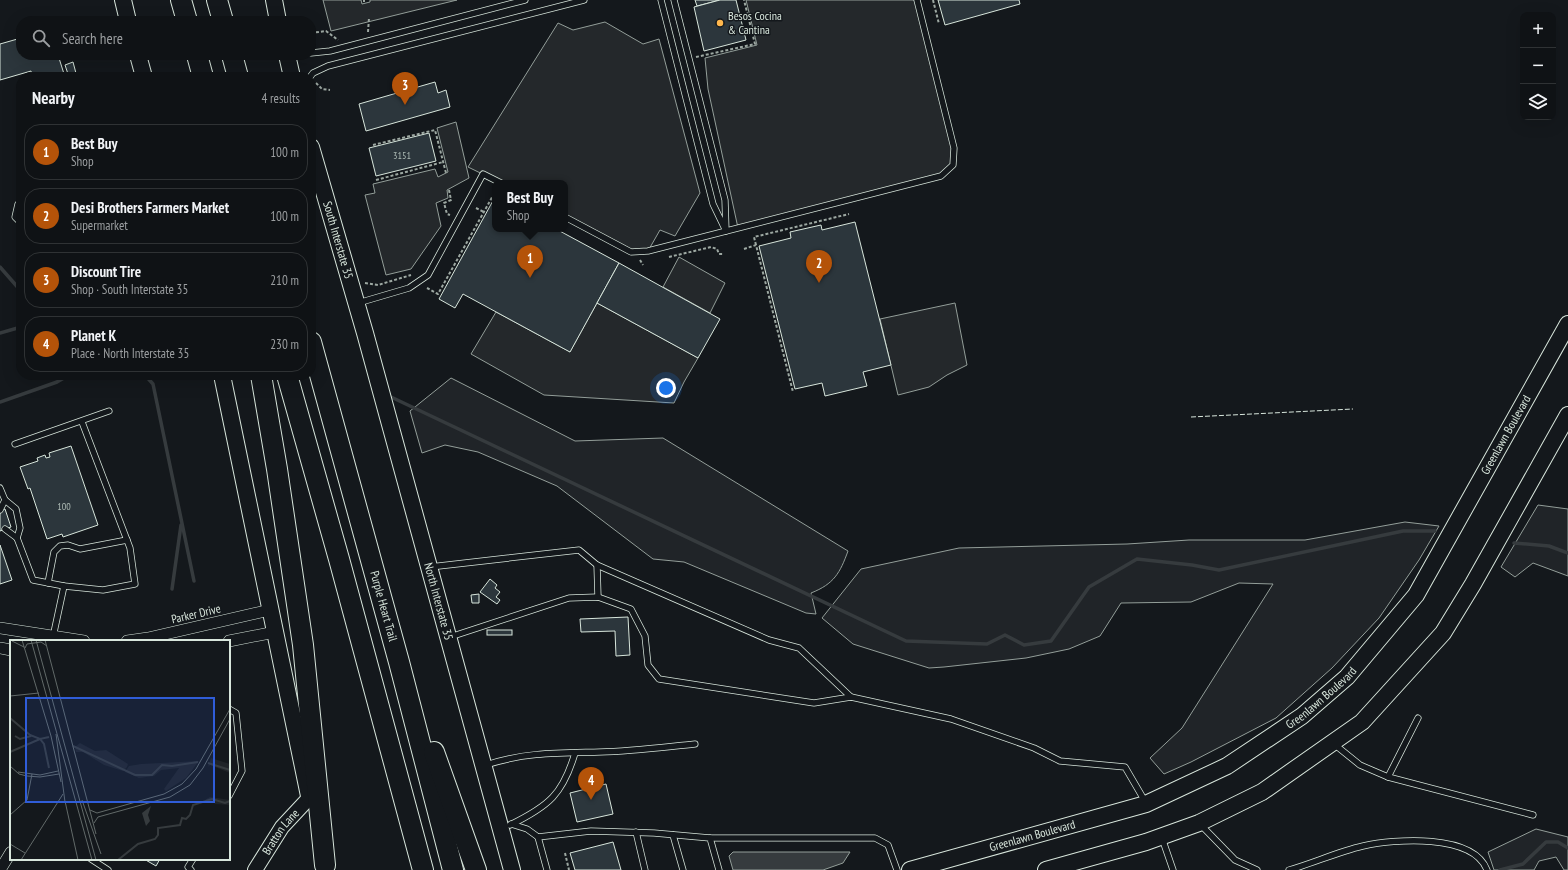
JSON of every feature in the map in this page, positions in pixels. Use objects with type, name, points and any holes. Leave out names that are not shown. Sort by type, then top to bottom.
[{"type":"highway","points":[[181,0],[186,16]]},
{"type":"highway","points":[[217,0],[222,16]]},
{"type":"highway","points":[[198,60],[202,72]]},
{"type":"highway","points":[[233,60],[237,72]]},
{"type":"highway","name":"Purple Heart Trail","points":[[316,360],[399,662],[453,870]]},
{"type":"highway","points":[[261,380],[277,469],[303,645],[325,867]]},
{"type":"highway","points":[[289,380],[340,559],[423,870]]},
{"type":"highway","points":[[399,662],[444,777],[476,870]]},
{"type":"main road","points":[[123,0],[127,16]]},
{"type":"main road","points":[[274,0],[277,16]]},
{"type":"main road","points":[[139,60],[143,72]]},
{"type":"main road","points":[[288,60],[291,72]]},
{"type":"main road","name":"South Interstate 35","points":[[316,164],[365,333]]},
{"type":"main road","name":"Greenlawn Boulevard","points":[[910,870],[1146,804],[1234,762],[1302,716],[1347,677],[1416,595],[1568,324]]},
{"type":"main road","name":"North Interstate 35","points":[[365,333],[483,766],[506,827],[512,870]]},
{"type":"main road","points":[[223,380],[325,867]]},
{"type":"main road","points":[[1046,870],[1161,836],[1199,823],[1262,792],[1362,722],[1443,633],[1473,584],[1568,415]]},
{"type":"street","name":"Parker Drive","points":[[134,640],[270,610]]},
{"type":"street","points":[[0,628],[53,639],[68,640]]},
{"type":"street","points":[[230,641],[276,632]]},
{"type":"street","points":[[0,648],[10,650]]},
{"type":"street","name":"Bratton Lane","points":[[255,870],[282,827],[310,797]]},
{"type":"street","points":[[0,870],[10,854]]},
{"type":"lane","points":[[316,52],[330,51],[524,0]]},
{"type":"lane","points":[[315,72],[328,66],[584,0]]},
{"type":"lane","points":[[661,0],[713,204],[726,231]]},
{"type":"lane","points":[[674,0],[725,200],[726,231]]},
{"type":"lane","points":[[568,219],[631,252],[648,251],[941,176],[953,165],[954,148],[917,0]]},
{"type":"lane","points":[[356,303],[409,288],[428,275],[483,174],[495,180]]},
{"type":"lane","points":[[15,444],[82,422],[109,411]]},
{"type":"lane","points":[[5,529],[17,538],[33,580],[64,586],[103,590],[135,584],[130,548],[82,422]]},
{"type":"lane","points":[[0,488],[5,500],[16,509],[20,528],[17,538]]},
{"type":"lane","points":[[0,510],[5,500]]},
{"type":"lane","points":[[48,583],[54,552],[60,546],[80,549],[127,540]]},
{"type":"lane","points":[[428,567],[579,550],[597,565],[769,640],[799,648],[851,697]]},
{"type":"lane","points":[[597,565],[598,597]]},
{"type":"lane","points":[[53,639],[64,586]]},
{"type":"lane","points":[[448,637],[569,598],[598,597],[631,609],[645,636],[648,664],[659,679],[814,703],[851,697],[951,719],[1034,748],[1060,761],[1125,767],[1146,804]]},
{"type":"lane","points":[[230,710],[236,713],[242,771],[230,794]]},
{"type":"lane","points":[[1388,776],[1418,718]]},
{"type":"lane","points":[[1332,743],[1360,765],[1388,776],[1533,815]]},
{"type":"lane","points":[[483,766],[508,758],[532,754],[575,753],[695,744]]},
{"type":"lane","points":[[506,827],[534,813],[555,796],[568,776],[575,753]]},
{"type":"lane","points":[[1199,823],[1235,860],[1257,870]]},
{"type":"lane","points":[[506,827],[527,830],[538,837],[590,831],[673,834],[710,838],[875,838],[888,845],[897,870]]},
{"type":"lane","points":[[636,832],[644,870]]},
{"type":"lane","points":[[673,834],[682,870]]},
{"type":"lane","points":[[1161,836],[1173,870]]},
{"type":"lane","points":[[538,837],[547,870]]},
{"type":"lane","points":[[710,838],[719,870]]},
{"type":"lane","points":[[1289,870],[1363,846],[1422,841],[1444,843],[1467,849],[1485,863],[1488,870]]},
{"type":"lane","points":[[93,860],[108,870]]},
{"type":"lane","points":[[191,870],[188,867],[192,860]]},
{"type":"path","points":[[694,50],[696,57],[755,44],[744,0]]},
{"type":"path","points":[[933,0],[939,24]]},
{"type":"path","points":[[316,32],[326,31],[338,40]]},
{"type":"path","points":[[316,85],[318,88],[325,91],[330,90]]},
{"type":"path","points":[[373,145],[435,130],[446,173]]},
{"type":"path","points":[[376,180],[443,162]]},
{"type":"path","points":[[449,190],[451,200],[444,203],[447,214],[450,215]]},
{"type":"path","points":[[427,288],[438,294],[492,197]]},
{"type":"path","points":[[476,208],[484,212]]},
{"type":"path","points":[[793,392],[754,236],[849,214]]},
{"type":"path","points":[[744,248],[756,245]]},
{"type":"path","points":[[668,257],[711,247],[717,249],[719,254],[724,254]]},
{"type":"path","points":[[365,283],[378,285],[416,274]]},
{"type":"path","points":[[565,853],[569,870]]},
{"type":"shaded area","points":[[323,0],[361,0],[362,4],[370,2],[370,0],[457,0],[331,31]]},
{"type":"shaded area","points":[[746,0],[917,0],[954,148],[953,165],[941,176],[738,228],[708,89],[705,58],[757,45]]},
{"type":"shaded area","points":[[605,22],[643,44],[659,39],[700,193],[675,236],[660,230],[648,251],[631,252],[568,219],[568,180],[495,180],[468,167],[558,23],[573,30]]},
{"type":"shaded area","points":[[456,122],[469,178],[447,190],[448,198],[436,203],[441,226],[411,269],[386,275],[365,195],[375,193],[373,184],[435,169],[438,177],[448,172],[437,128]]},
{"type":"shaded area","points":[[679,257],[725,283],[710,313],[663,287]]},
{"type":"shaded area","points":[[597,303],[698,358],[674,403],[544,395],[471,354],[496,312],[570,352]]},
{"type":"shaded area","points":[[955,303],[967,365],[947,375],[929,387],[898,395],[880,319]]},
{"type":"shaded area","points":[[451,378],[575,441],[663,438],[848,551],[839,572],[831,582],[819,590],[811,593],[816,614],[806,613],[684,562],[653,559],[557,486],[478,452],[445,445],[422,453],[410,411]]},
{"type":"shaded area","points":[[1538,505],[1568,509],[1568,576],[1533,563],[1515,577],[1501,567]]},
{"type":"shaded area","points":[[1405,522],[1439,526],[1419,560],[1379,618],[1332,668],[1276,718],[1191,762],[1164,774],[1150,758],[1182,728],[1273,584],[1239,583],[1191,602],[1121,603],[1100,636],[1069,649],[1026,658],[944,667],[929,668],[853,644],[822,618],[861,569],[959,548],[1127,544],[1189,540],[1305,540]]},
{"type":"shaded area","points":[[1536,829],[1568,837],[1568,870],[1564,870],[1556,857],[1539,861],[1534,870],[1494,870],[1488,852]]},
{"type":"shaded area","points":[[733,852],[850,852],[843,863],[823,870],[733,870],[729,856]]},
{"type":"building","points":[[695,0],[720,0],[697,6]]},
{"type":"building","name":"Besos Cocina & Cantina","points":[[720,0],[736,0],[746,40],[704,51],[694,7]]},
{"type":"building","points":[[938,0],[1019,0],[1020,4],[945,25]]},
{"type":"building","points":[[16,39],[16,60],[60,60],[63,72],[16,72],[16,75],[0,80],[0,44]]},
{"type":"building","points":[[73,62],[76,72],[67,72],[65,65]]},
{"type":"building","points":[[435,82],[438,93],[446,90],[450,107],[366,131],[359,104]]},
{"type":"building","points":[[429,133],[436,161],[376,176],[369,148]]},
{"type":"building","points":[[492,202],[492,232],[562,232],[619,263],[570,352],[463,294],[455,308],[439,299]]},
{"type":"building","points":[[855,222],[891,365],[863,372],[867,386],[825,396],[822,383],[795,389],[759,246],[791,238],[790,232],[821,225],[822,230]]},
{"type":"building","points":[[619,263],[720,319],[698,358],[597,303]]},
{"type":"building","points":[[71,446],[98,525],[63,537],[62,534],[47,539],[30,488],[28,489],[20,467],[38,461],[37,458],[45,455],[46,458],[50,457],[49,453]]},
{"type":"building","points":[[5,509],[11,527],[0,531],[0,511]]},
{"type":"building","points":[[0,545],[12,580],[0,584]]},
{"type":"building","points":[[490,579],[497,585],[495,588],[500,592],[496,597],[500,600],[497,604],[480,592]]},
{"type":"building","points":[[479,594],[479,603],[472,603],[471,595]]},
{"type":"building","points":[[628,617],[630,655],[616,656],[615,631],[581,632],[580,619]]},
{"type":"building","points":[[487,630],[512,630],[512,635],[487,635]]},
{"type":"building","points":[[606,784],[613,814],[577,822],[570,793]]},
{"type":"building","points":[[613,842],[621,870],[575,870],[570,853]]},
{"type":"building","points":[[146,860],[159,860],[156,866]]},
{"type":"waterway","points":[[0,267],[16,285]]},
{"type":"waterway","points":[[0,333],[16,328]]},
{"type":"waterway","points":[[0,402],[60,380]]},
{"type":"waterway","points":[[149,380],[153,384],[194,581]]},
{"type":"waterway","points":[[391,397],[906,641],[987,644],[1005,635],[1024,645],[1051,641],[1089,587],[1137,559],[1192,565],[1219,570],[1403,531],[1435,531]]},
{"type":"waterway","points":[[172,589],[181,525]]},
{"type":"waterway","points":[[1514,543],[1549,546],[1568,553]]},
{"type":"waterway","points":[[1500,870],[1523,864],[1546,842],[1558,842],[1568,848]]},
{"type":"fence","points":[[1191,417],[1353,409]]},
{"type":"place","name":"Besos Cocina & Cantina","points":[[720,23]]},
{"type":"place","name":"Discount Tire","points":[[405,105]]},
{"type":"place","name":"Best Buy","points":[[530,278]]},
{"type":"place","name":"Desi Brothers Farmers Market","points":[[819,283]]},
{"type":"place","name":"Planet K","points":[[591,800]]}]
